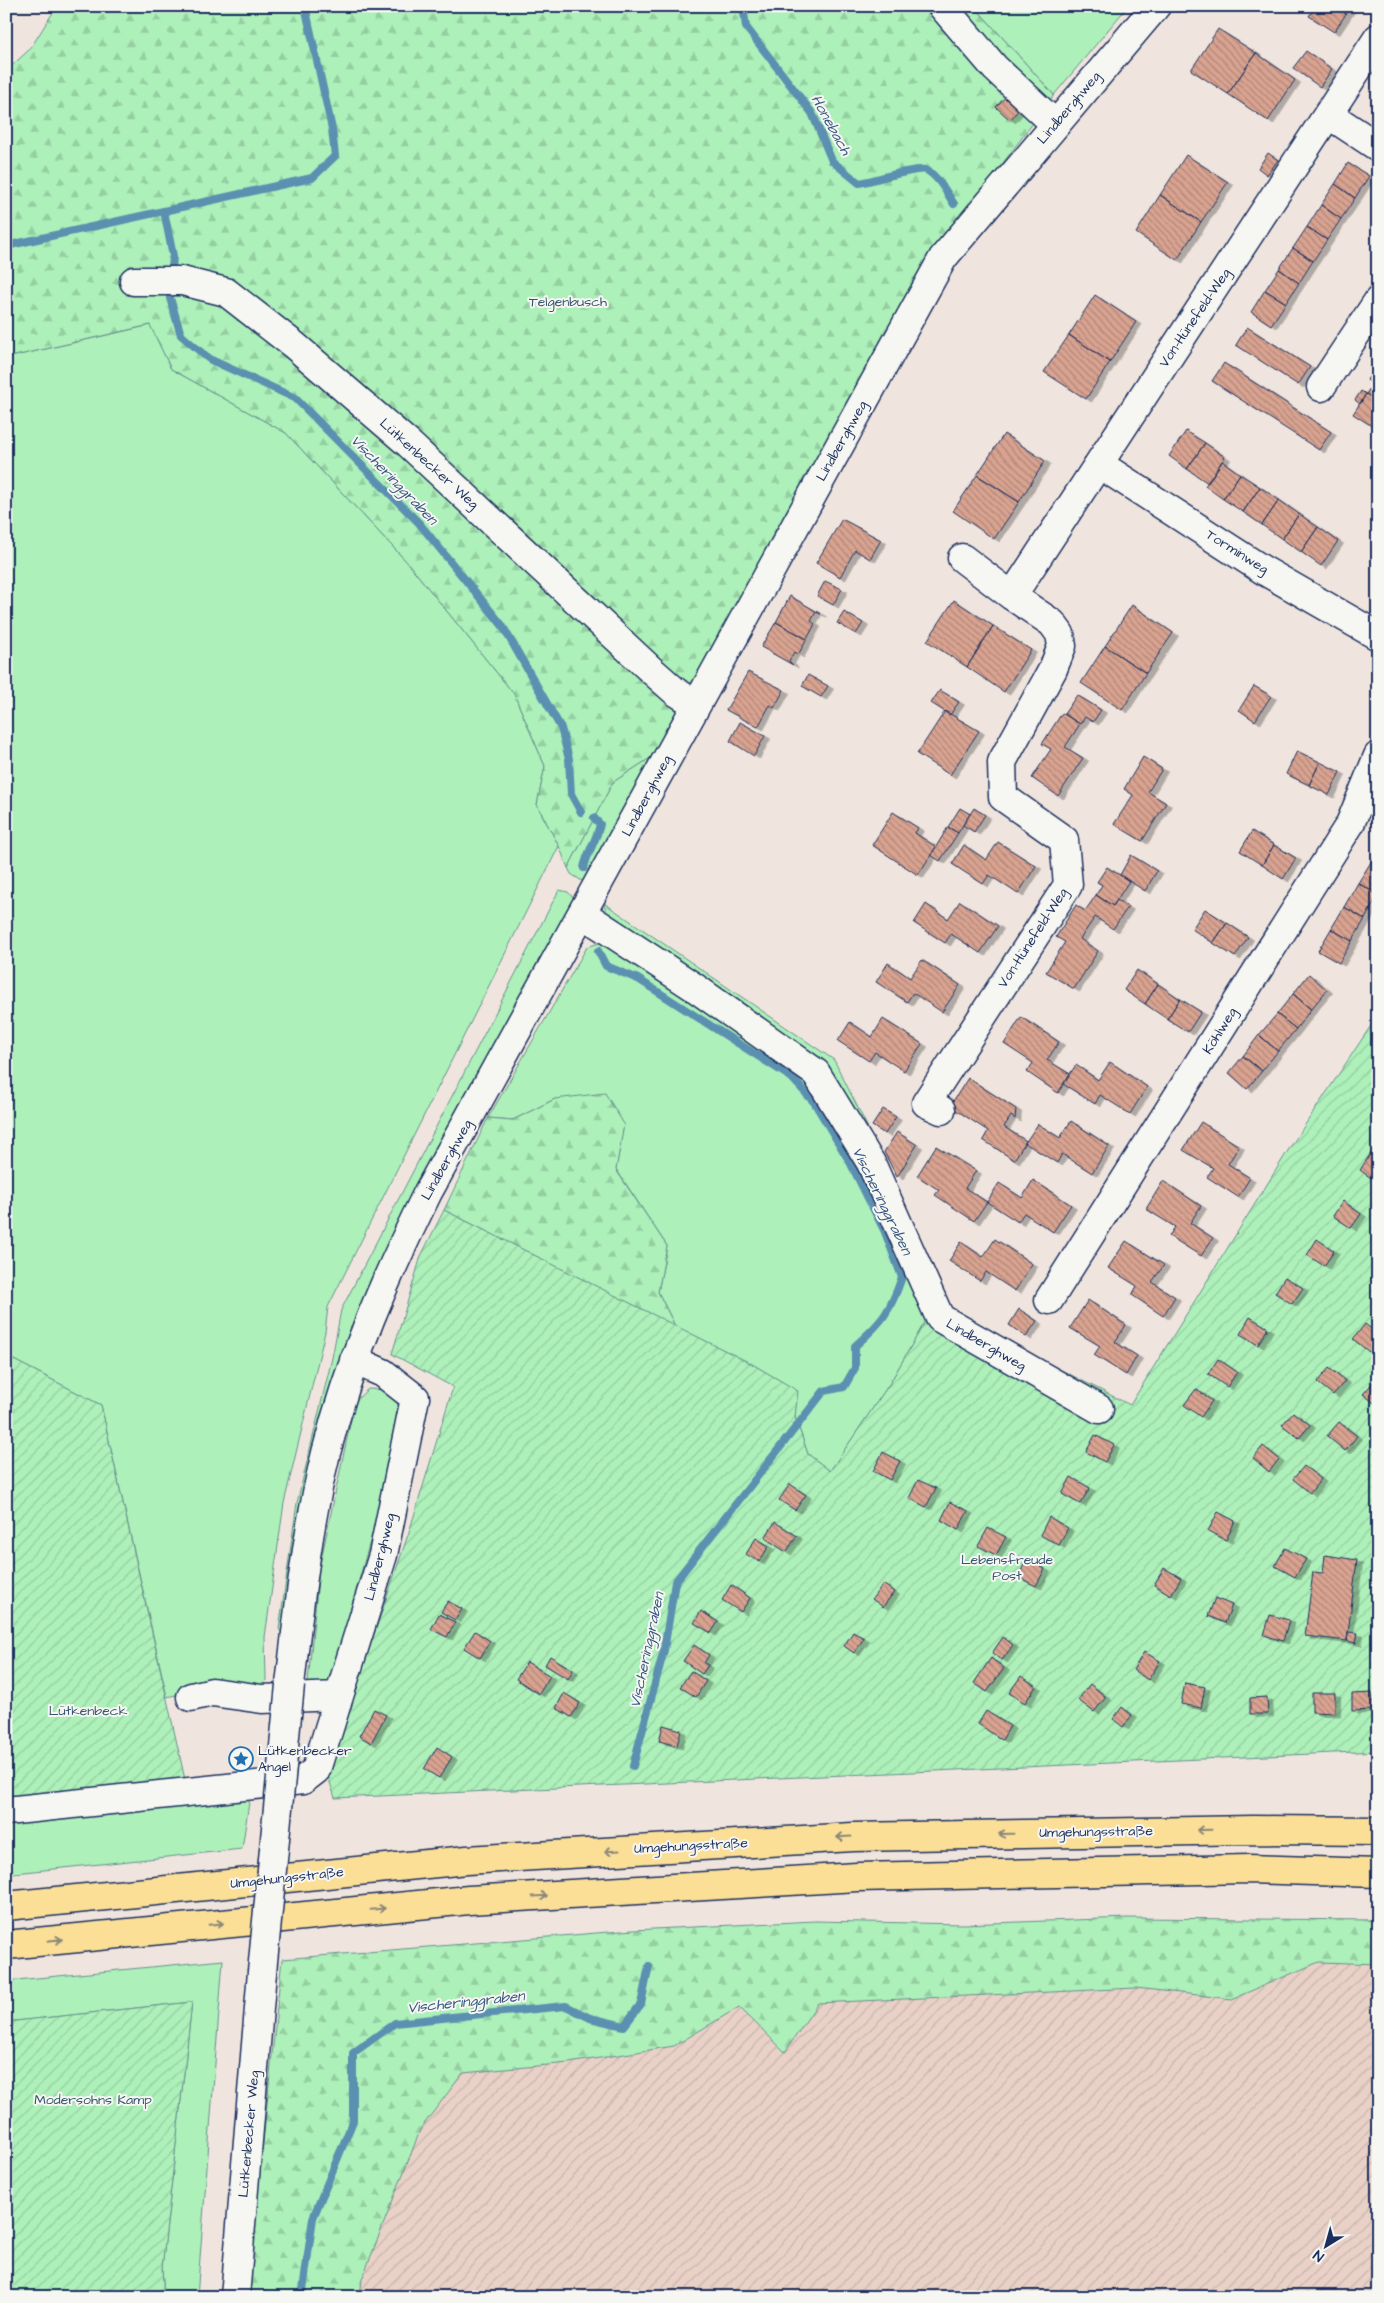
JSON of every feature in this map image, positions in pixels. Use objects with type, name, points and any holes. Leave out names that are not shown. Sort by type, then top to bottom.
[{"type":"highway","points":[[1253,1830],[1378,1816]]},
{"type":"highway","name":"Umgehungsstraße","points":[[6,1906],[467,1860],[853,1837],[1253,1830],[1378,1831]]},
{"type":"highway","points":[[6,1945],[469,1900],[847,1878],[1250,1869],[1378,1873]]},
{"type":"street","points":[[942,6],[995,68],[1055,124]]},
{"type":"street","name":"Lindberghweg","points":[[290,1685],[307,1546],[326,1454],[354,1360],[391,1267],[428,1192],[583,914],[696,704],[943,258],[1156,6]]},
{"type":"street","name":"Von-Hünefeld-Weg","points":[[1012,596],[1378,38]]},
{"type":"street","points":[[1328,114],[1378,148]]},
{"type":"street","name":"Lütkenbecker Weg","points":[[134,281],[182,281],[226,292],[294,345],[409,444],[676,692],[696,704]]},
{"type":"street","points":[[1320,387],[1378,301]]},
{"type":"street","name":"Torminweg","points":[[1098,464],[1264,570],[1378,636]]},
{"type":"street","name":"Von-Hünefeld-Weg","points":[[941,1110],[926,1103],[1068,885],[1064,840],[1003,797],[1002,762],[1053,669],[1062,646],[1060,634],[1052,623],[1012,596],[962,558]]},
{"type":"street","name":"Köhlweg","points":[[1049,1300],[1350,824],[1378,756]]},
{"type":"street","name":"Lindberghweg","points":[[583,914],[694,987],[816,1073],[870,1163],[940,1318],[1100,1409]]},
{"type":"street","name":"Lindberghweg","points":[[6,1811],[303,1780],[316,1770],[383,1554],[415,1398],[383,1373],[354,1360]]},
{"type":"street","name":"Lütkenbecker Weg","points":[[235,2297],[262,1972],[290,1685]]},
{"type":"street","points":[[191,1697],[212,1692],[262,1699],[338,1696]]},
{"type":"shaded area","points":[[1378,1947],[1378,2297],[294,2297],[316,2008]]},
{"type":"green space","name":"Telgenbusch","points":[[57,6],[974,6],[1054,95],[982,191],[658,753],[613,782],[568,868],[559,846],[537,805],[545,766],[514,694],[407,562],[286,433],[171,369],[150,325],[6,358],[6,71],[30,49]]},
{"type":"green space","points":[[974,6],[1128,6],[1054,95]]},
{"type":"green space","points":[[151,325],[171,369],[286,433],[407,562],[514,694],[545,766],[537,805],[559,846],[328,1307],[325,1332],[284,1503],[265,1637],[265,1689],[216,1686],[167,1697],[101,1405],[6,1356],[6,358]]},
{"type":"green space","points":[[658,753],[590,876],[582,881],[571,874],[568,868],[613,782]]},
{"type":"green space","points":[[559,890],[568,892],[576,901],[413,1200],[359,1308],[340,1358],[285,1638],[279,1629],[297,1503],[332,1358],[341,1310]]},
{"type":"green space","points":[[604,903],[834,1060],[868,1128],[825,1072],[607,915]]},
{"type":"green space","points":[[605,941],[811,1081],[844,1130],[926,1320],[890,1383],[830,1471],[808,1454],[795,1417],[797,1391],[752,1364],[675,1326],[658,1292],[667,1246],[616,1169],[624,1124],[555,1099],[513,1120],[488,1118],[587,947]]},
{"type":"green space","name":"Lebensfreude Post","points":[[1378,1015],[1378,1751],[335,1798],[327,1773],[410,1529],[453,1387],[392,1354],[421,1256],[444,1210],[752,1364],[798,1391],[795,1417],[808,1454],[830,1471],[890,1383],[926,1320],[963,1320],[1130,1405],[1289,1149]]},
{"type":"green space","points":[[605,1093],[624,1124],[616,1170],[667,1246],[658,1292],[675,1326],[444,1210],[488,1118],[513,1120],[555,1099]]},
{"type":"green space","name":"Lütkenbeck","points":[[6,1356],[101,1405],[186,1784],[6,1800]]},
{"type":"green space","points":[[368,1389],[388,1390],[399,1406],[402,1429],[328,1689],[307,1692],[319,1569],[355,1401]]},
{"type":"green space","points":[[250,1796],[242,1849],[6,1874],[6,1821]]},
{"type":"green space","points":[[1128,1918],[1378,1920],[1378,1964],[1319,1962],[1232,1999],[1136,1988],[818,2003],[785,2052],[739,2007],[674,2046],[569,2063],[463,2073],[421,2128],[362,2279],[360,2297],[247,2297],[282,1959],[633,1930],[815,1921],[964,1924]]},
{"type":"green space","points":[[223,1960],[197,2297],[164,2297],[162,2268],[192,2002],[6,2022],[6,1981]]},
{"type":"green space","name":"Modersohns Kamp","points":[[192,2002],[162,2268],[164,2297],[6,2297],[6,2022]]},
{"type":"building","points":[[1316,6],[1335,6],[1346,14],[1334,32],[1309,16]]},
{"type":"building","points":[[1335,6],[1351,6],[1346,14]]},
{"type":"building","points":[[1218,29],[1256,53],[1228,94],[1191,70]]},
{"type":"building","points":[[1306,51],[1332,69],[1320,87],[1293,68]]},
{"type":"building","points":[[1256,53],[1295,80],[1268,121],[1228,94]]},
{"type":"building","points":[[1006,96],[1020,108],[1010,120],[996,107]]},
{"type":"building","points":[[1268,153],[1278,160],[1267,175],[1258,168]]},
{"type":"building","points":[[1186,155],[1228,182],[1201,222],[1160,195]]},
{"type":"building","points":[[1348,163],[1369,176],[1355,198],[1335,184]]},
{"type":"building","points":[[1335,184],[1355,198],[1341,219],[1321,205]]},
{"type":"building","points":[[1160,195],[1201,222],[1177,260],[1136,233]]},
{"type":"building","points":[[1321,205],[1341,219],[1327,240],[1307,227]]},
{"type":"building","points":[[1307,227],[1327,240],[1313,261],[1293,248]]},
{"type":"building","points":[[1293,248],[1313,261],[1299,283],[1279,269]]},
{"type":"building","points":[[1279,269],[1299,283],[1286,303],[1265,290]]},
{"type":"building","points":[[1265,290],[1286,303],[1271,325],[1251,312]]},
{"type":"building","points":[[1095,295],[1136,322],[1110,362],[1069,335]]},
{"type":"building","points":[[1247,327],[1310,367],[1298,385],[1236,345]]},
{"type":"building","points":[[1069,335],[1110,362],[1086,399],[1044,372]]},
{"type":"building","points":[[1224,363],[1331,432],[1319,450],[1212,381]]},
{"type":"building","points":[[1373,371],[1378,376],[1373,384],[1367,380]]},
{"type":"building","points":[[1378,376],[1378,402],[1366,394]]},
{"type":"building","points":[[1361,391],[1366,394],[1360,404],[1355,400]]},
{"type":"building","points":[[1366,394],[1378,402],[1378,430],[1353,414]]},
{"type":"building","points":[[1186,431],[1205,443],[1187,469],[1169,456]]},
{"type":"building","points":[[1004,434],[1045,461],[1019,502],[977,475]]},
{"type":"building","points":[[1205,443],[1225,457],[1208,483],[1187,469]]},
{"type":"building","points":[[1222,461],[1240,474],[1223,499],[1205,486]]},
{"type":"building","points":[[1240,474],[1260,487],[1243,512],[1223,499]]},
{"type":"building","points":[[977,475],[1019,502],[994,539],[953,511]]},
{"type":"building","points":[[1260,487],[1279,500],[1262,525],[1243,512]]},
{"type":"building","points":[[1279,500],[1299,514],[1282,539],[1262,525]]},
{"type":"building","points":[[1299,514],[1318,527],[1301,552],[1282,539]]},
{"type":"building","points":[[842,519],[881,540],[870,559],[855,550],[840,577],[816,563]]},
{"type":"building","points":[[1318,527],[1338,541],[1321,566],[1301,552]]},
{"type":"building","points":[[825,581],[842,589],[833,605],[817,596]]},
{"type":"building","points":[[790,596],[821,614],[816,612],[811,621],[815,624],[807,639],[776,622]]},
{"type":"building","points":[[954,600],[993,626],[967,667],[927,641]]},
{"type":"building","points":[[1132,605],[1173,633],[1146,673],[1105,646]]},
{"type":"building","points":[[844,612],[863,623],[856,634],[837,623]]},
{"type":"building","points":[[776,622],[807,639],[798,655],[794,652],[789,661],[793,665],[761,647]]},
{"type":"building","points":[[993,626],[1031,650],[1004,692],[967,667]]},
{"type":"building","points":[[1105,646],[1146,673],[1122,710],[1081,683]]},
{"type":"building","points":[[748,672],[784,690],[774,708],[770,705],[758,727],[726,710]]},
{"type":"building","points":[[808,675],[828,686],[821,697],[802,686]]},
{"type":"building","points":[[1254,686],[1271,696],[1255,721],[1239,710]]},
{"type":"building","points":[[940,690],[959,702],[950,715],[931,703]]},
{"type":"building","points":[[1077,695],[1101,710],[1093,722],[1085,717],[1080,724],[1064,714]]},
{"type":"building","points":[[945,711],[979,731],[950,775],[917,754]]},
{"type":"building","points":[[1062,713],[1080,724],[1065,747],[1083,758],[1058,796],[1032,778],[1051,749],[1042,744]]},
{"type":"building","points":[[740,722],[765,736],[754,756],[730,741]]},
{"type":"building","points":[[1297,751],[1320,762],[1309,785],[1286,774]]},
{"type":"building","points":[[1143,757],[1162,769],[1148,792],[1166,803],[1142,841],[1114,824],[1133,795],[1124,789]]},
{"type":"building","points":[[1320,762],[1340,772],[1329,795],[1309,785]]},
{"type":"building","points":[[960,808],[970,814],[958,833],[948,827]]},
{"type":"building","points":[[974,808],[985,815],[974,832],[963,825]]},
{"type":"building","points":[[893,812],[918,828],[915,833],[936,847],[918,875],[872,845]]},
{"type":"building","points":[[948,827],[958,833],[940,861],[931,855]]},
{"type":"building","points":[[1252,831],[1274,845],[1262,865],[1240,851]]},
{"type":"building","points":[[998,842],[1036,866],[1018,894],[989,875],[983,884],[952,864],[964,845],[986,860]]},
{"type":"building","points":[[1274,845],[1296,858],[1283,879],[1262,865]]},
{"type":"building","points":[[1378,851],[1378,866],[1371,862]]},
{"type":"building","points":[[1131,855],[1157,871],[1145,891],[1120,875]]},
{"type":"building","points":[[1371,862],[1378,866],[1378,895],[1358,883]]},
{"type":"building","points":[[1107,867],[1129,881],[1113,906],[1096,895],[1102,885],[1097,882]]},
{"type":"building","points":[[1358,883],[1378,895],[1365,919],[1344,907]]},
{"type":"building","points":[[1096,895],[1113,906],[1117,900],[1128,907],[1113,929],[1095,917],[1080,939],[1098,951],[1074,989],[1046,972],[1065,942],[1056,937],[1076,905],[1085,911]]},
{"type":"building","points":[[960,901],[998,926],[980,953],[951,934],[945,943],[914,923],[926,904],[948,919]]},
{"type":"building","points":[[1344,907],[1365,919],[1352,941],[1331,929]]},
{"type":"building","points":[[1205,909],[1227,923],[1213,943],[1192,929]]},
{"type":"building","points":[[1227,923],[1248,937],[1235,957],[1213,943]]},
{"type":"building","points":[[1331,929],[1352,941],[1339,963],[1318,951]]},
{"type":"building","points":[[922,960],[960,985],[942,1012],[913,993],[907,1002],[876,982],[888,963],[910,978]]},
{"type":"building","points":[[1137,970],[1158,984],[1145,1004],[1124,990]]},
{"type":"building","points":[[1309,974],[1327,990],[1311,1009],[1293,994]]},
{"type":"building","points":[[1158,984],[1180,999],[1167,1019],[1145,1004]]},
{"type":"building","points":[[1293,994],[1311,1009],[1296,1029],[1277,1014]]},
{"type":"building","points":[[1180,999],[1201,1012],[1188,1032],[1167,1019]]},
{"type":"building","points":[[1277,1014],[1296,1029],[1278,1051],[1259,1035]]},
{"type":"building","points":[[1021,1017],[1059,1042],[1047,1060],[1070,1074],[1058,1093],[1027,1072],[1033,1063],[1004,1044]]},
{"type":"building","points":[[883,1019],[922,1044],[904,1071],[875,1052],[869,1061],[838,1041],[850,1022],[872,1037]]},
{"type":"building","points":[[1259,1035],[1278,1051],[1262,1071],[1243,1056]]},
{"type":"building","points":[[1243,1056],[1262,1071],[1247,1089],[1229,1073]]},
{"type":"building","points":[[1110,1062],[1147,1087],[1130,1114],[1100,1095],[1095,1104],[1063,1084],[1076,1065],[1098,1080]]},
{"type":"building","points":[[968,1078],[1016,1109],[1015,1119],[1011,1116],[1004,1127],[1026,1141],[1014,1160],[983,1140],[988,1131],[950,1106]]},
{"type":"building","points":[[883,1109],[896,1117],[885,1134],[872,1126]]},
{"type":"building","points":[[1071,1121],[1109,1146],[1092,1173],[1062,1154],[1057,1163],[1025,1143],[1038,1124],[1060,1138]]},
{"type":"building","points":[[1201,1122],[1239,1146],[1228,1164],[1250,1178],[1238,1197],[1207,1177],[1213,1168],[1183,1150]]},
{"type":"building","points":[[897,1132],[917,1145],[897,1177],[884,1152]]},
{"type":"building","points":[[936,1146],[976,1171],[965,1188],[987,1202],[974,1221],[935,1195],[939,1190],[917,1176]]},
{"type":"building","points":[[1371,1153],[1378,1157],[1378,1177],[1375,1181],[1360,1170]]},
{"type":"building","points":[[1033,1180],[1071,1205],[1053,1232],[1024,1213],[1018,1222],[987,1202],[999,1183],[1022,1198]]},
{"type":"building","points":[[1163,1181],[1201,1206],[1190,1223],[1213,1238],[1201,1256],[1169,1236],[1175,1227],[1146,1209]]},
{"type":"building","points":[[1343,1201],[1361,1214],[1351,1228],[1333,1216]]},
{"type":"building","points":[[995,1239],[1032,1264],[1015,1291],[986,1272],[980,1281],[949,1261],[961,1242],[983,1257]]},
{"type":"building","points":[[1317,1239],[1334,1251],[1324,1266],[1307,1255]]},
{"type":"building","points":[[1126,1241],[1164,1265],[1152,1282],[1175,1297],[1163,1316],[1132,1295],[1137,1286],[1108,1268]]},
{"type":"building","points":[[1285,1277],[1303,1288],[1292,1304],[1275,1293]]},
{"type":"building","points":[[1088,1300],[1126,1325],[1115,1342],[1137,1356],[1126,1375],[1094,1355],[1100,1346],[1070,1328]]},
{"type":"building","points":[[1019,1309],[1037,1321],[1026,1337],[1009,1325]]},
{"type":"building","points":[[1250,1317],[1268,1328],[1258,1345],[1240,1334]]},
{"type":"building","points":[[1365,1324],[1378,1334],[1378,1340],[1369,1352],[1353,1339]]},
{"type":"building","points":[[1218,1359],[1237,1372],[1227,1387],[1208,1374]]},
{"type":"building","points":[[1329,1368],[1345,1381],[1333,1395],[1317,1382]]},
{"type":"building","points":[[1376,1379],[1378,1380],[1378,1406],[1363,1394]]},
{"type":"building","points":[[1196,1389],[1212,1401],[1201,1417],[1184,1405]]},
{"type":"building","points":[[1293,1412],[1310,1425],[1299,1438],[1282,1425]]},
{"type":"building","points":[[1339,1422],[1357,1436],[1345,1451],[1327,1436]]},
{"type":"building","points":[[1095,1435],[1114,1445],[1105,1462],[1086,1452]]},
{"type":"building","points":[[1263,1446],[1279,1459],[1269,1472],[1253,1458]]},
{"type":"building","points":[[883,1452],[900,1461],[890,1480],[873,1471]]},
{"type":"building","points":[[1304,1466],[1321,1479],[1310,1493],[1293,1479]]},
{"type":"building","points":[[1071,1477],[1090,1488],[1080,1504],[1062,1494]]},
{"type":"building","points":[[918,1480],[936,1488],[926,1507],[909,1498]]},
{"type":"building","points":[[790,1484],[806,1495],[795,1510],[779,1500]]},
{"type":"building","points":[[950,1502],[968,1511],[958,1530],[941,1520]]},
{"type":"building","points":[[1218,1512],[1235,1521],[1226,1540],[1208,1531]]},
{"type":"building","points":[[1049,1517],[1068,1528],[1059,1545],[1040,1535]]},
{"type":"building","points":[[775,1522],[797,1536],[786,1552],[765,1538]]},
{"type":"building","points":[[988,1528],[1006,1537],[996,1555],[978,1546]]},
{"type":"building","points":[[756,1538],[769,1546],[759,1562],[746,1554]]},
{"type":"building","points":[[1285,1548],[1306,1559],[1295,1577],[1275,1566]]},
{"type":"building","points":[[1325,1555],[1357,1560],[1347,1641],[1305,1636],[1313,1572],[1323,1573]]},
{"type":"building","points":[[1027,1559],[1045,1569],[1036,1586],[1018,1577]]},
{"type":"building","points":[[1164,1568],[1181,1578],[1171,1595],[1154,1585]]},
{"type":"building","points":[[883,1584],[894,1592],[883,1607],[872,1599]]},
{"type":"building","points":[[731,1585],[750,1598],[741,1612],[722,1600]]},
{"type":"building","points":[[1215,1598],[1232,1605],[1225,1623],[1208,1616]]},
{"type":"building","points":[[448,1601],[462,1609],[455,1620],[441,1612]]},
{"type":"building","points":[[701,1611],[718,1622],[711,1633],[694,1623]]},
{"type":"building","points":[[439,1614],[455,1622],[447,1637],[431,1629]]},
{"type":"building","points":[[1270,1615],[1289,1620],[1283,1641],[1264,1635]]},
{"type":"building","points":[[475,1631],[490,1641],[480,1658],[464,1648]]},
{"type":"building","points":[[853,1632],[864,1638],[854,1653],[844,1646]]},
{"type":"building","points":[[1348,1632],[1358,1633],[1356,1643],[1347,1641]]},
{"type":"building","points":[[1003,1637],[1013,1645],[1002,1660],[992,1653]]},
{"type":"building","points":[[694,1645],[709,1655],[704,1663],[708,1665],[702,1674],[683,1661]]},
{"type":"building","points":[[1144,1652],[1160,1661],[1148,1680],[1133,1670]]},
{"type":"building","points":[[550,1656],[573,1670],[568,1679],[545,1665]]},
{"type":"building","points":[[991,1658],[1004,1668],[987,1692],[974,1683]]},
{"type":"building","points":[[527,1662],[550,1676],[539,1694],[516,1679]]},
{"type":"building","points":[[691,1671],[706,1681],[696,1697],[680,1687]]},
{"type":"building","points":[[1021,1676],[1036,1686],[1025,1703],[1009,1693]]},
{"type":"building","points":[[1185,1683],[1205,1687],[1201,1708],[1181,1704]]},
{"type":"building","points":[[1090,1684],[1106,1697],[1094,1712],[1078,1700]]},
{"type":"building","points":[[564,1693],[580,1703],[571,1717],[556,1708]]},
{"type":"building","points":[[1312,1693],[1335,1693],[1335,1713],[1312,1712]]},
{"type":"building","points":[[1372,1693],[1373,1710],[1352,1711],[1352,1694]]},
{"type":"building","points":[[1267,1697],[1268,1714],[1250,1714],[1250,1698]]},
{"type":"building","points":[[1122,1707],[1132,1715],[1123,1727],[1113,1719]]},
{"type":"building","points":[[374,1709],[386,1715],[371,1743],[359,1736]]},
{"type":"building","points":[[986,1711],[1010,1726],[1002,1740],[978,1724]]},
{"type":"building","points":[[663,1725],[681,1730],[677,1746],[659,1741]]},
{"type":"building","points":[[437,1747],[452,1757],[439,1778],[424,1769]]},
{"type":"waterway","points":[[6,246],[312,178],[335,156],[332,129],[305,6]]},
{"type":"waterway","name":"Honebach","points":[[743,6],[746,27],[812,113],[832,161],[859,183],[904,172],[926,170],[938,180],[954,204]]},
{"type":"waterway","name":"Vischeringgraben","points":[[164,211],[173,256],[170,298],[181,335],[209,359],[295,398],[419,523],[502,625],[561,728],[569,759],[571,794],[581,812]]},
{"type":"waterway","name":"Vischeringgraben","points":[[584,868],[600,824],[594,818]]},
{"type":"waterway","name":"Vischeringgraben","points":[[598,951],[606,966],[638,979],[792,1078],[814,1102],[850,1162],[885,1232],[902,1277],[889,1308],[872,1330],[855,1346],[855,1368],[844,1387],[824,1391],[675,1582],[664,1650],[633,1766]]},
{"type":"waterway","name":"Vischeringgraben","points":[[302,2297],[313,2218],[353,2121],[353,2053],[395,2023],[452,2017],[566,2006],[590,2018],[624,2026],[641,2004],[649,1966]]},
{"type":"place","name":"Lütkenbecker Angel","points":[[241,1759]]}]
